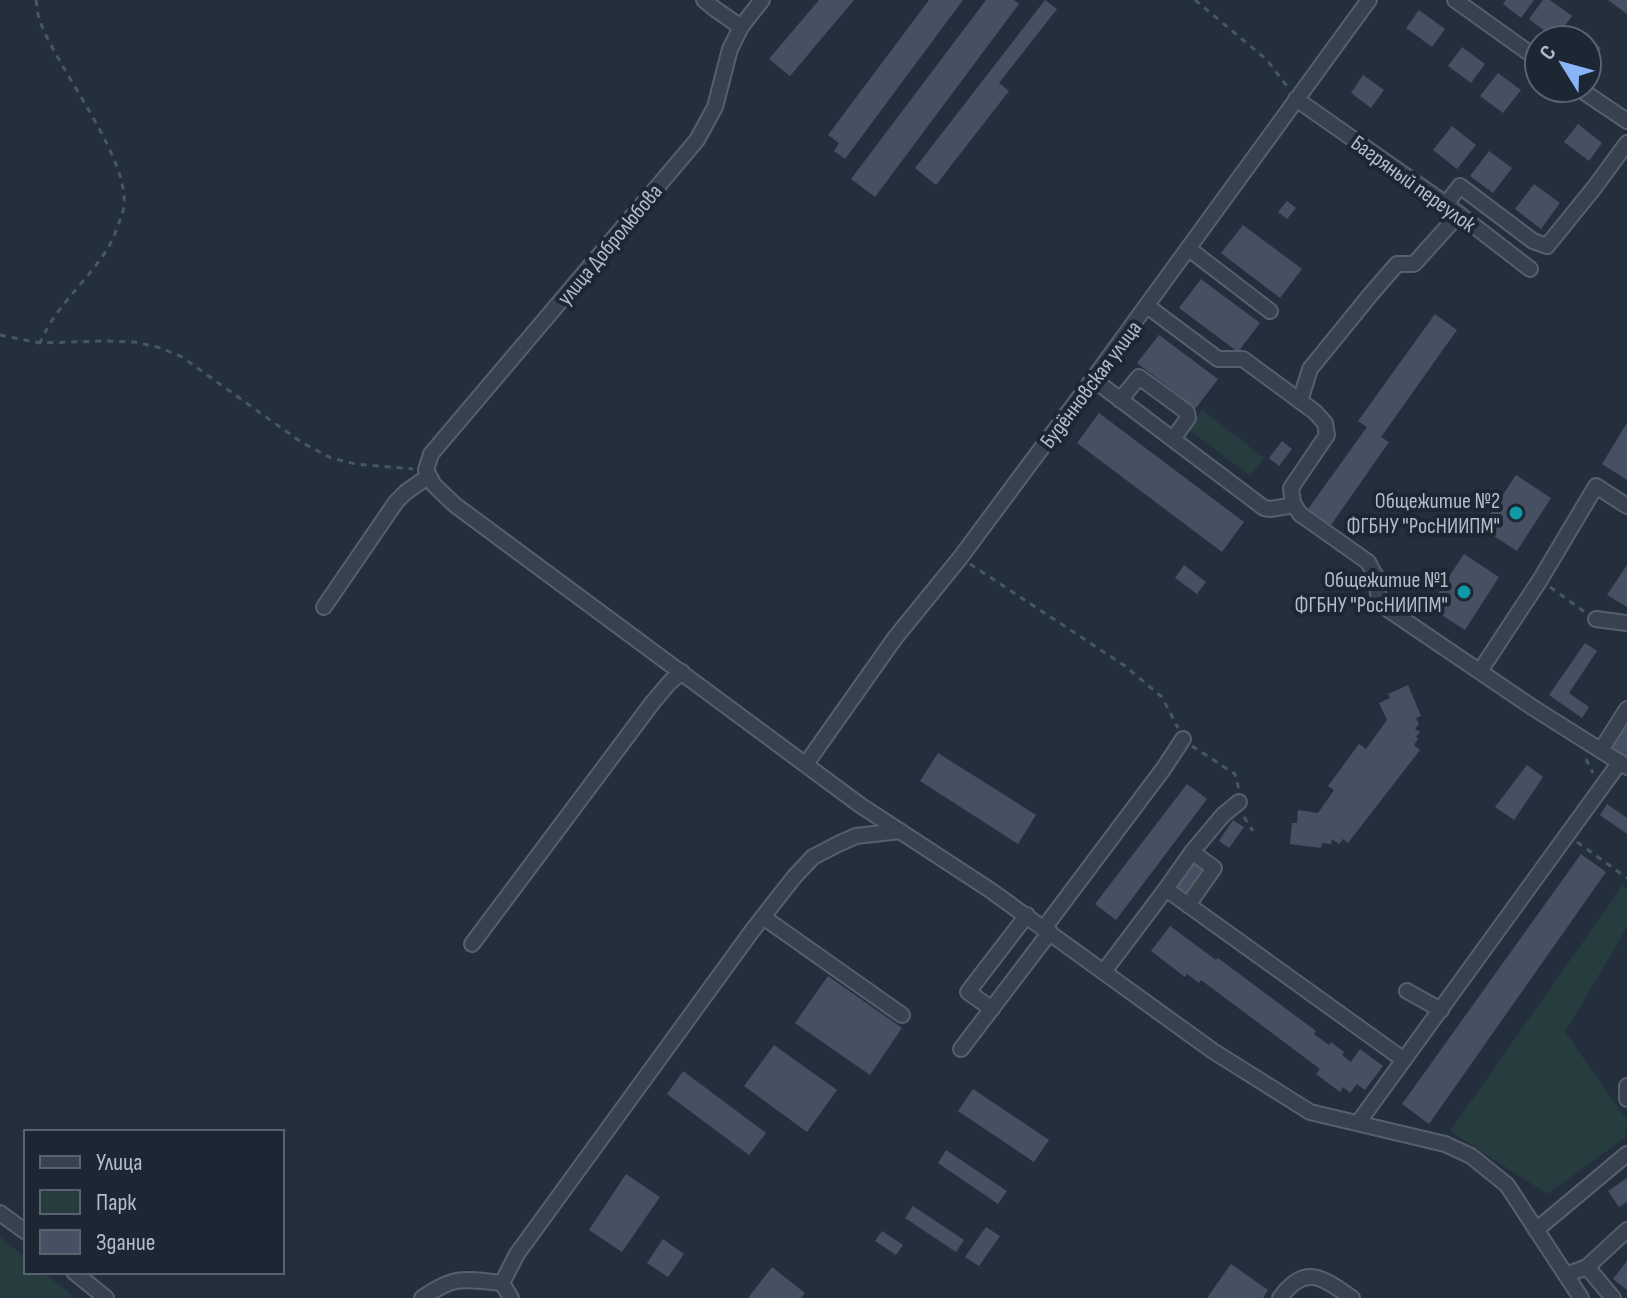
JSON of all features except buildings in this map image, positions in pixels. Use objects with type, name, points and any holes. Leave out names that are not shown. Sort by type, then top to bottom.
[{"type":"street","points":[[704,0],[741,27]]},
{"type":"street","name":"улица Добролюбова","points":[[427,473],[431,454],[443,439],[697,140],[715,107],[730,49],[741,27],[762,0]]},
{"type":"street","name":"Будённовская улица","points":[[806,764],[895,638],[960,558],[1093,379],[1369,0]]},
{"type":"street","points":[[1455,0],[1523,49]]},
{"type":"street","name":"Багряный переулок","points":[[1296,99],[1446,204],[1530,269]]},
{"type":"street","points":[[1602,104],[1627,121]]},
{"type":"street","points":[[1446,204],[1460,186],[1533,241],[1547,246],[1627,143]]},
{"type":"street","points":[[1300,401],[1310,369],[1371,294],[1397,264],[1414,264],[1459,214]]},
{"type":"street","points":[[1189,249],[1270,311]]},
{"type":"street","points":[[1147,306],[1218,359],[1243,359],[1315,412],[1325,423],[1327,435],[1291,488],[1294,505],[1300,514],[1368,562],[1375,575],[1379,599],[1389,610],[1624,764],[1567,835],[1358,1123]]},
{"type":"street","points":[[1120,400],[1136,379],[1143,378],[1189,415],[1173,439]]},
{"type":"street","points":[[1093,379],[1264,508],[1294,505]]},
{"type":"street","points":[[324,607],[396,502],[427,473],[434,485],[455,505],[860,805],[1027,915],[1213,1051],[1310,1112],[1445,1144],[1471,1156],[1507,1185],[1581,1298]]},
{"type":"street","points":[[1480,671],[1540,580],[1596,486],[1627,506]]},
{"type":"street","points":[[1596,619],[1627,623]]},
{"type":"street","points":[[472,944],[653,702],[682,672]]},
{"type":"street","points":[[1601,750],[1627,709]]},
{"type":"street","points":[[961,1049],[1183,739]]},
{"type":"street","points":[[1105,970],[1192,852],[1223,815],[1239,802]]},
{"type":"street","points":[[502,1283],[517,1254],[543,1217],[795,876],[813,857],[856,836],[900,831]]},
{"type":"street","points":[[1188,905],[1214,868],[1192,852]]},
{"type":"street","points":[[1166,889],[1404,1060]]},
{"type":"street","points":[[992,1009],[968,992],[1027,915]]},
{"type":"street","points":[[763,917],[902,1015]]},
{"type":"street","points":[[1407,991],[1441,1010]]},
{"type":"street","points":[[1627,1086],[1627,1099]]},
{"type":"street","points":[[1536,1230],[1627,1154]]},
{"type":"street","points":[[0,1213],[24,1231]]},
{"type":"street","points":[[1566,1275],[1587,1267],[1627,1230]]},
{"type":"street","points":[[1587,1267],[1613,1298]]},
{"type":"street","points":[[76,1274],[106,1298]]},
{"type":"street","points":[[1280,1298],[1298,1279],[1312,1276],[1329,1282],[1352,1298]]},
{"type":"street","points":[[422,1298],[446,1283],[460,1279],[502,1283]]},
{"type":"street","points":[[502,1283],[511,1298]]},
{"type":"path","points":[[36,0],[39,18],[50,44],[95,119],[124,192],[124,209],[108,247],[54,315],[40,343]]},
{"type":"path","points":[[1195,0],[1267,60],[1296,99]]},
{"type":"path","points":[[0,335],[40,343],[119,341],[161,348],[182,357],[301,442],[331,458],[427,473]]},
{"type":"path","points":[[960,558],[1125,666],[1162,697],[1183,739],[1235,774],[1239,802]]},
{"type":"path","points":[[1540,580],[1596,619]]},
{"type":"path","points":[[1579,736],[1581,748],[1602,788]]},
{"type":"path","points":[[1567,835],[1627,878]]},
{"type":"green space","points":[[1202,410],[1264,458],[1250,476],[1188,429]]},
{"type":"green space","points":[[1623,885],[1627,888],[1627,927],[1565,1032],[1627,1120],[1626,1137],[1547,1194],[1450,1131]]},
{"type":"green space","points":[[0,1237],[24,1256],[24,1274],[45,1274],[75,1298],[0,1298]]},
{"type":"place","name":"Общежитие №2 ФГБНУ \"РосНИИПМ\"","points":[[1516,513]]},
{"type":"place","name":"Общежитие №1 ФГБНУ \"РосНИИПМ\"","points":[[1464,592]]}]
